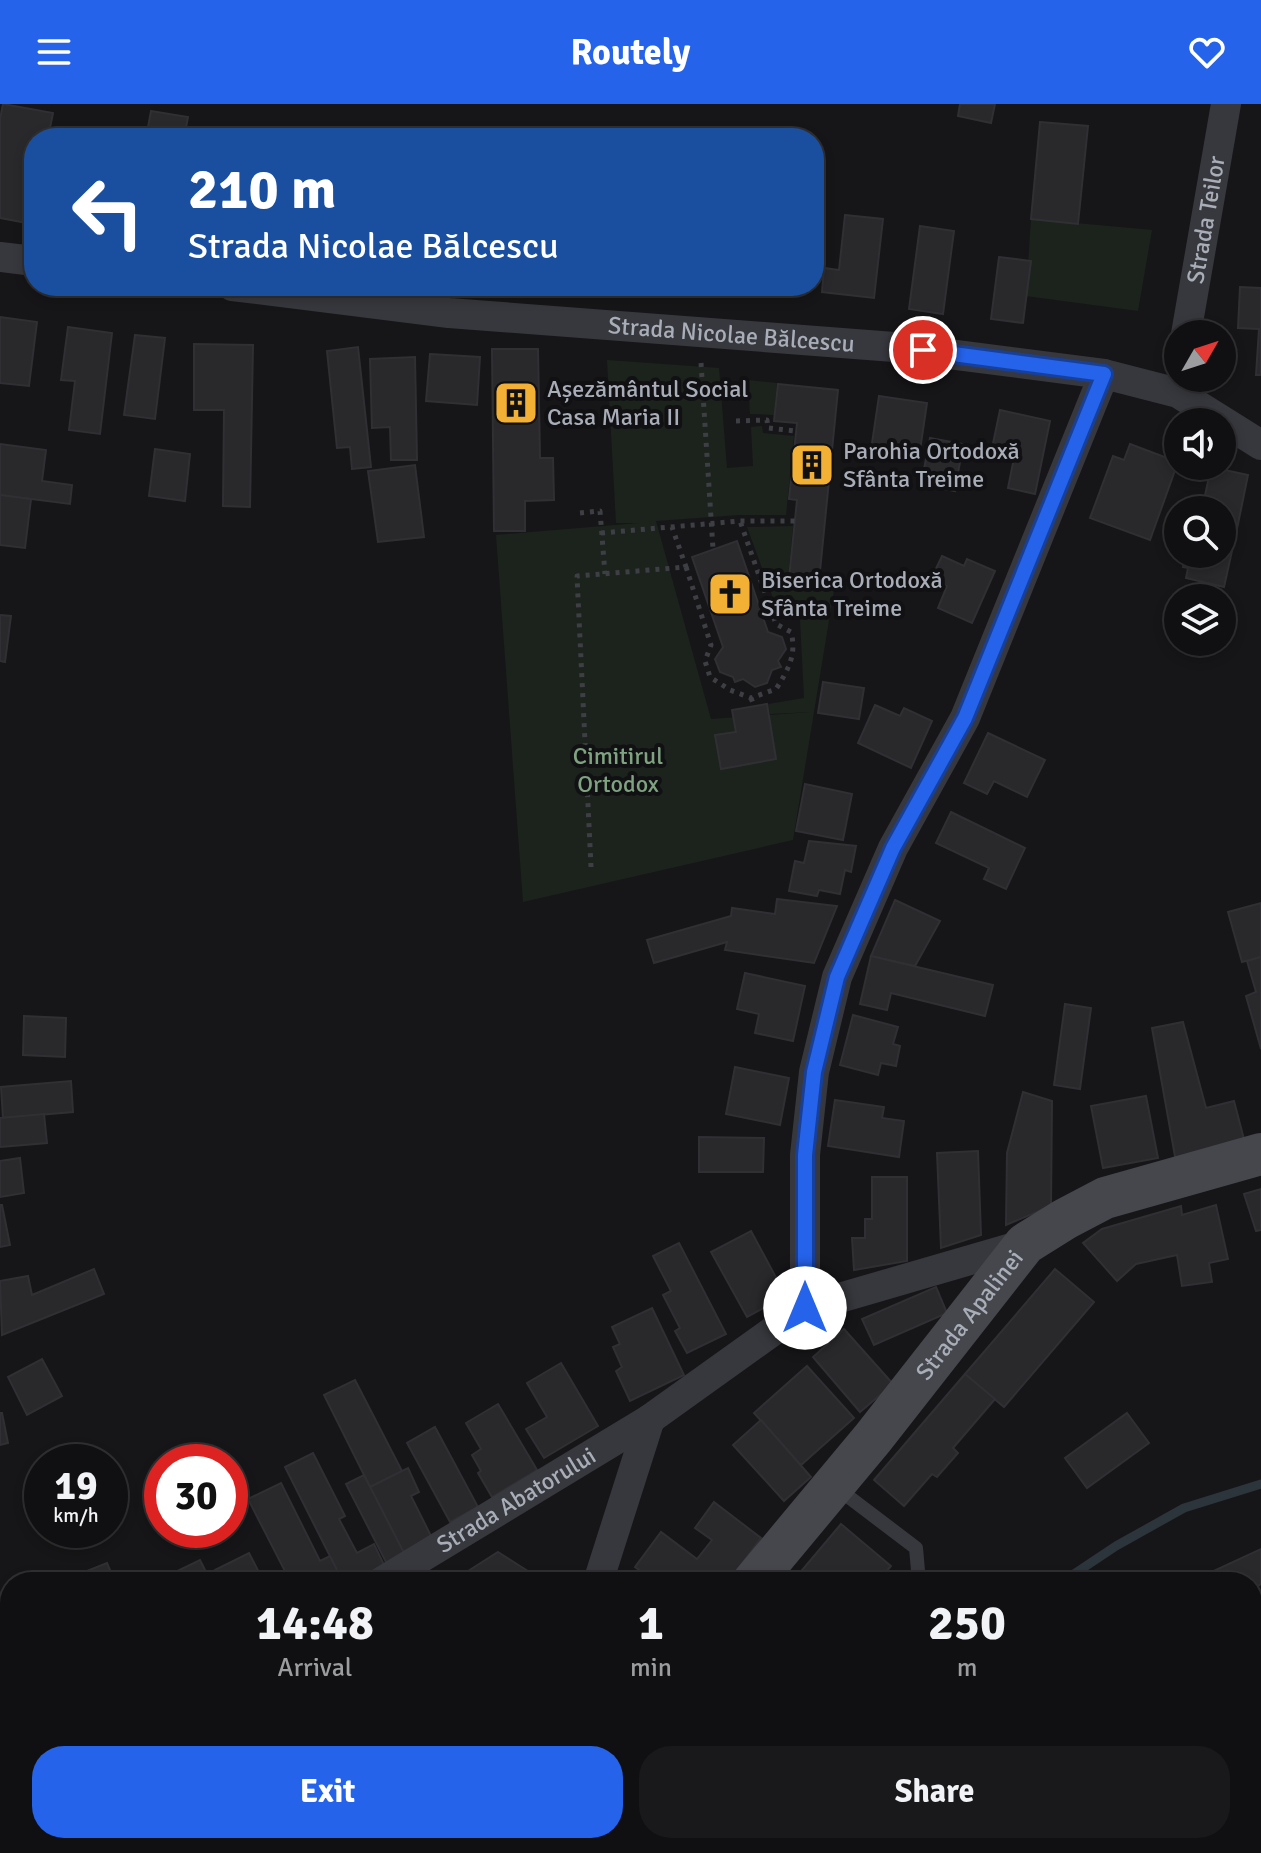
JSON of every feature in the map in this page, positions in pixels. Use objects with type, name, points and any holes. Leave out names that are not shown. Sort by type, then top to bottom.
[{"type":"street","name":"Strada Teilor","points":[[1188,320],[1226,104]]},
{"type":"street","points":[[0,257],[24,260]]},
{"type":"street","name":"Strada Nicolae Bălcescu","points":[[312,296],[449,313],[894,347],[1164,383]]},
{"type":"street","points":[[805,1308],[805,1155],[814,1072],[837,977],[893,848],[965,718],[1104,374]]},
{"type":"street","name":"Strada Nicolae Bălcescu","points":[[1189,392],[1261,445]]},
{"type":"street","name":"Strada Apalinei","points":[[761,1572],[1025,1244],[1105,1198],[1261,1154]]},
{"type":"street","name":"Strada Abatorului","points":[[398,1572],[650,1419],[805,1308],[1025,1244]]},
{"type":"street","name":"Strada Abatorului","points":[[601,1572],[650,1419]]},
{"type":"lane","points":[[834,1485],[916,1548],[918,1572]]},
{"type":"path","points":[[699,332],[713,549]]},
{"type":"path","points":[[736,421],[767,420],[768,428],[796,431]]},
{"type":"path","points":[[580,513],[600,511],[605,574]]},
{"type":"path","points":[[672,527],[711,645],[705,661],[710,677],[730,690],[751,698],[776,689],[788,670],[795,648],[791,632],[776,624],[740,521]]},
{"type":"path","points":[[601,533],[740,521],[795,521]]},
{"type":"path","points":[[591,867],[577,576],[686,567]]},
{"type":"path","points":[[751,698],[754,706]]},
{"type":"green space","points":[[1031,219],[1152,230],[1138,311],[1026,296]]},
{"type":"green space","name":"Cimitirul Ortodox","points":[[607,360],[719,368],[727,468],[753,466],[751,427],[762,426],[763,433],[794,436],[786,515],[656,521],[711,719],[811,712],[770,714],[768,704],[804,698],[800,619],[776,606],[747,527],[793,526],[788,579],[835,584],[793,840],[523,902],[496,535],[639,523],[616,523]]},
{"type":"green space","points":[[748,380],[777,383],[774,415],[750,414]]},
{"type":"building","points":[[3,104],[53,113],[50,128],[24,128],[24,222],[0,218],[0,119]]},
{"type":"building","points":[[960,104],[995,104],[991,123],[958,116]]},
{"type":"building","points":[[151,111],[188,117],[186,128],[148,128]]},
{"type":"building","points":[[1040,122],[1088,126],[1078,224],[1031,219]]},
{"type":"building","points":[[845,215],[883,219],[874,298],[824,292],[824,268],[839,270]]},
{"type":"building","points":[[920,226],[954,231],[943,314],[909,309]]},
{"type":"building","points":[[999,257],[1031,261],[1023,323],[991,319]]},
{"type":"building","points":[[1240,287],[1261,288],[1261,375],[1256,375],[1259,329],[1238,328]]},
{"type":"building","points":[[0,317],[37,322],[29,386],[0,383]]},
{"type":"building","points":[[68,327],[112,333],[100,434],[69,430],[75,381],[61,380]]},
{"type":"building","points":[[135,335],[165,338],[155,419],[124,415]]},
{"type":"building","points":[[194,344],[253,345],[250,507],[223,506],[224,410],[194,410]]},
{"type":"building","points":[[358,347],[371,467],[352,469],[350,447],[337,448],[327,351]]},
{"type":"building","name":"Așezământul Social Casa Maria II","points":[[492,349],[538,349],[540,458],[553,458],[554,500],[525,501],[525,531],[494,531]]},
{"type":"building","points":[[430,354],[480,357],[477,405],[426,401]]},
{"type":"building","points":[[415,357],[417,460],[391,460],[390,427],[372,428],[370,359]]},
{"type":"building","name":"Parohia Ortodoxă Sfânta Treime","points":[[778,384],[838,390],[819,581],[789,578],[797,500],[789,499],[797,423],[774,421]]},
{"type":"building","points":[[879,396],[927,403],[919,457],[871,450]]},
{"type":"building","points":[[1000,410],[1050,421],[1035,494],[1008,488],[1014,458],[991,453]]},
{"type":"building","points":[[930,438],[963,444],[955,491],[921,485]]},
{"type":"building","points":[[0,444],[46,450],[42,481],[72,485],[70,504],[0,495]]},
{"type":"building","points":[[1130,444],[1164,457],[1164,480],[1172,480],[1150,540],[1090,518],[1113,456],[1124,460]]},
{"type":"building","points":[[155,449],[190,454],[185,501],[149,496]]},
{"type":"building","points":[[415,465],[424,537],[378,542],[368,471]]},
{"type":"building","points":[[1236,472],[1248,475],[1238,524],[1236,496],[1205,496],[1208,480],[1236,480]]},
{"type":"building","points":[[0,495],[31,499],[25,548],[0,545]]},
{"type":"building","name":"Biserica Ortodoxă Sfânta Treime","points":[[737,541],[768,632],[782,637],[786,649],[778,661],[781,667],[772,670],[767,683],[755,687],[743,679],[735,682],[733,677],[720,672],[715,659],[723,647],[692,557]]},
{"type":"building","points":[[942,556],[964,566],[967,559],[995,571],[972,623],[938,608],[947,586],[931,579]]},
{"type":"building","points":[[1188,568],[1228,568],[1225,584],[1186,578]]},
{"type":"building","points":[[0,615],[11,616],[5,662],[0,661]]},
{"type":"building","points":[[823,682],[864,688],[859,719],[818,713]]},
{"type":"building","points":[[767,704],[776,759],[721,769],[715,735],[736,732],[732,710]]},
{"type":"building","points":[[875,705],[900,716],[904,708],[932,721],[911,768],[858,743]]},
{"type":"building","points":[[988,733],[1045,760],[1027,797],[994,781],[987,794],[964,783]]},
{"type":"building","points":[[805,784],[852,794],[843,840],[796,831]]},
{"type":"building","points":[[951,812],[1025,848],[1006,889],[984,879],[989,868],[936,843]]},
{"type":"building","points":[[809,841],[856,846],[851,872],[845,870],[840,894],[819,890],[817,896],[789,891],[795,861],[804,863]]},
{"type":"building","points":[[777,899],[837,906],[814,963],[725,950],[727,942],[654,963],[647,940],[731,916],[732,908],[775,914]]},
{"type":"building","points":[[895,900],[940,921],[915,966],[871,956]]},
{"type":"building","points":[[1261,903],[1261,957],[1242,962],[1228,912]]},
{"type":"building","points":[[871,956],[993,985],[985,1016],[891,993],[887,1010],[860,1004]]},
{"type":"building","points":[[1261,957],[1261,1049],[1246,996],[1256,992],[1247,961]]},
{"type":"building","points":[[745,973],[805,986],[793,1041],[755,1033],[759,1014],[737,1009]]},
{"type":"building","points":[[1065,1004],[1091,1008],[1080,1089],[1054,1085]]},
{"type":"building","points":[[853,1015],[898,1027],[893,1044],[900,1046],[896,1066],[881,1063],[878,1075],[840,1065]]},
{"type":"building","points":[[24,1016],[66,1018],[65,1057],[23,1055]]},
{"type":"building","points":[[1183,1022],[1206,1108],[1234,1101],[1245,1143],[1176,1162],[1152,1028]]},
{"type":"building","points":[[735,1067],[789,1078],[780,1125],[726,1114]]},
{"type":"building","points":[[71,1081],[73,1112],[3,1118],[1,1087]]},
{"type":"building","points":[[1023,1092],[1052,1101],[1051,1206],[1006,1225],[1007,1153]]},
{"type":"building","points":[[1146,1096],[1158,1158],[1103,1168],[1091,1106]]},
{"type":"building","points":[[835,1100],[884,1107],[882,1118],[904,1121],[899,1157],[828,1146]]},
{"type":"building","points":[[44,1114],[47,1143],[0,1147],[0,1118]]},
{"type":"building","points":[[699,1137],[764,1138],[763,1172],[699,1172]]},
{"type":"building","points":[[978,1151],[981,1235],[941,1248],[937,1153]]},
{"type":"building","points":[[20,1158],[24,1193],[0,1197],[0,1161]]},
{"type":"building","points":[[872,1177],[907,1177],[907,1261],[854,1270],[852,1238],[865,1238],[865,1219],[872,1219]]},
{"type":"building","points":[[1261,1189],[1261,1230],[1256,1231],[1244,1194]]},
{"type":"building","points":[[0,1205],[10,1245],[0,1247]]},
{"type":"building","points":[[1216,1205],[1228,1259],[1209,1263],[1212,1282],[1182,1286],[1177,1255],[1136,1264],[1117,1281],[1083,1243],[1102,1229],[1181,1206],[1182,1215]]},
{"type":"building","points":[[751,1231],[786,1296],[747,1317],[711,1252]]},
{"type":"building","points":[[679,1243],[726,1334],[687,1353],[675,1331],[680,1328],[663,1295],[671,1291],[653,1256]]},
{"type":"building","points":[[94,1269],[104,1294],[2,1335],[0,1281],[28,1276],[32,1295]]},
{"type":"building","points":[[1055,1269],[1094,1302],[1004,1407],[965,1374]]},
{"type":"building","points":[[936,1287],[947,1313],[874,1345],[862,1319]]},
{"type":"building","points":[[652,1308],[684,1375],[630,1401],[616,1371],[622,1367],[613,1347],[620,1344],[612,1327]]},
{"type":"building","points":[[844,1329],[893,1384],[860,1412],[813,1357]]},
{"type":"building","points":[[42,1359],[62,1396],[27,1415],[8,1377]]},
{"type":"building","points":[[561,1363],[598,1426],[544,1458],[526,1429],[547,1417],[527,1383]]},
{"type":"building","points":[[807,1366],[854,1418],[801,1465],[754,1413]]},
{"type":"building","points":[[965,1374],[995,1399],[953,1448],[958,1453],[937,1477],[932,1474],[904,1506],[874,1480]]},
{"type":"building","points":[[355,1380],[402,1471],[370,1487],[324,1395]]},
{"type":"building","points":[[498,1404],[537,1470],[492,1497],[472,1455],[481,1449],[466,1423]]},
{"type":"building","points":[[0,1413],[8,1443],[0,1445]]},
{"type":"building","points":[[1127,1413],[1149,1443],[1087,1488],[1065,1458]]},
{"type":"building","points":[[761,1420],[811,1477],[784,1501],[733,1445]]},
{"type":"building","points":[[435,1427],[478,1507],[450,1522],[407,1443]]},
{"type":"building","points":[[313,1453],[345,1516],[339,1519],[357,1553],[374,1544],[388,1572],[338,1572],[285,1467]]},
{"type":"building","points":[[408,1468],[419,1492],[411,1496],[433,1540],[405,1555],[370,1487]]},
{"type":"building","points":[[364,1475],[405,1555],[387,1564],[346,1484]]},
{"type":"building","points":[[281,1483],[320,1561],[330,1556],[338,1572],[285,1572],[248,1499]]},
{"type":"building","points":[[714,1502],[761,1538],[736,1572],[642,1572],[635,1567],[661,1532],[697,1559],[712,1540],[695,1528]]},
{"type":"building","points":[[841,1524],[891,1566],[886,1572],[800,1572]]},
{"type":"building","points":[[1261,1549],[1261,1572],[1212,1572]]},
{"type":"building","points":[[498,1552],[529,1572],[467,1572]]},
{"type":"building","points":[[249,1553],[259,1572],[216,1572]]},
{"type":"building","points":[[200,1560],[206,1572],[175,1572]]},
{"type":"building","points":[[107,1563],[111,1572],[84,1572]]},
{"type":"waterway","points":[[1077,1572],[1184,1508],[1261,1484]]},
{"type":"place","name":"Așezământul Social Casa Maria II","points":[[516,403]]},
{"type":"place","name":"Parohia Ortodoxă Sfânta Treime","points":[[812,465]]},
{"type":"place","name":"Biserica Ortodoxă Sfânta Treime","points":[[730,594]]},
{"type":"route","points":[[805,1308],[805,1155],[814,1072],[837,977],[893,848],[965,718],[1104,374],[923,350]]}]
